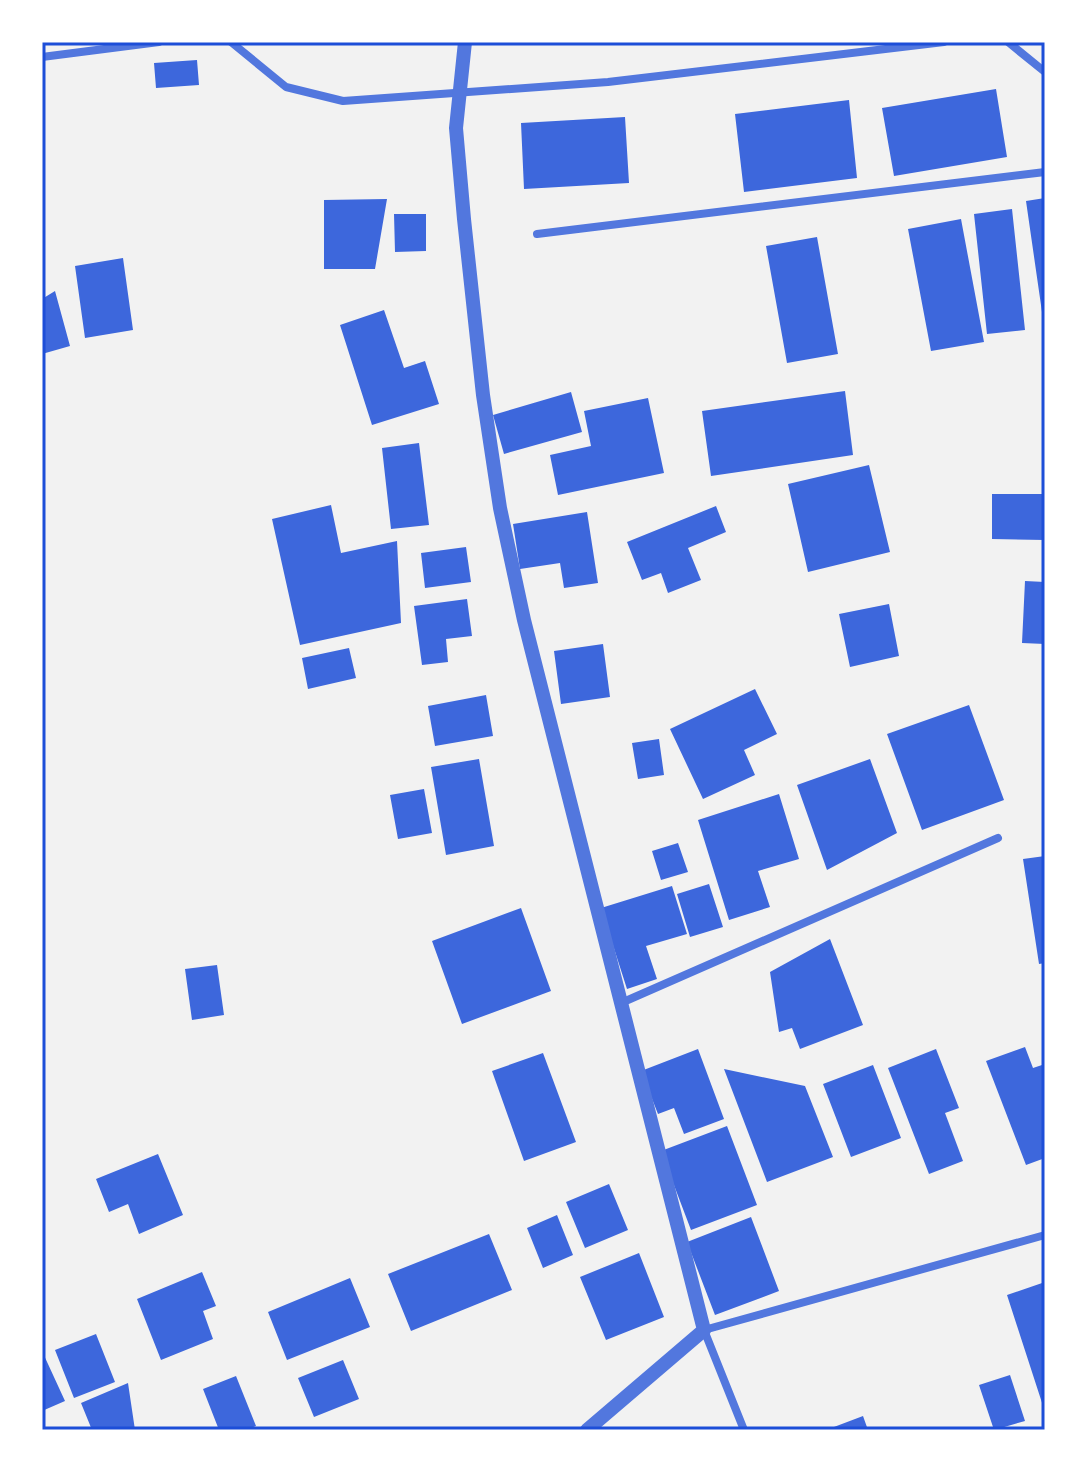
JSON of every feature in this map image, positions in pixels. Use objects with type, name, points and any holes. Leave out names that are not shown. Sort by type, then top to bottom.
[{"type":"street","points":[[42,57],[159,42]]},
{"type":"street","points":[[229,42],[286,87],[343,101],[461,90],[608,82],[944,42]]},
{"type":"street","points":[[465,42],[456,128],[483,395],[500,508],[524,620],[704,1330],[744,1430]]},
{"type":"street","points":[[1008,42],[1045,72]]},
{"type":"street","points":[[537,234],[1045,172]]},
{"type":"street","points":[[621,1003],[998,838]]},
{"type":"street","points":[[587,1430],[704,1330],[1045,1235]]},
{"type":"building","points":[[197,60],[199,85],[156,88],[154,63]]},
{"type":"building","points":[[996,89],[1007,157],[894,176],[882,108]]},
{"type":"building","points":[[849,100],[857,178],[744,192],[735,114]]},
{"type":"building","points":[[625,117],[629,183],[524,189],[521,123]]},
{"type":"building","points":[[1045,198],[1045,319],[1043,319],[1026,201]]},
{"type":"building","points":[[387,199],[375,269],[324,269],[324,200]]},
{"type":"building","points":[[1012,209],[1025,330],[987,334],[974,214]]},
{"type":"building","points":[[394,214],[426,214],[426,251],[395,252]]},
{"type":"building","points":[[961,219],[984,342],[931,351],[908,229]]},
{"type":"building","points":[[817,237],[838,354],[787,363],[766,246]]},
{"type":"building","points":[[123,258],[133,330],[85,338],[75,266]]},
{"type":"building","points":[[55,291],[70,346],[42,354],[42,299]]},
{"type":"building","points":[[384,310],[404,368],[425,361],[439,404],[372,425],[340,325]]},
{"type":"building","points":[[845,391],[853,455],[711,476],[702,411]]},
{"type":"building","points":[[571,392],[582,432],[504,454],[493,415]]},
{"type":"building","points":[[648,398],[664,473],[558,495],[550,455],[591,446],[584,411]]},
{"type":"building","points":[[419,443],[429,525],[391,529],[382,448]]},
{"type":"building","points":[[869,465],[890,552],[808,572],[788,484]]},
{"type":"building","points":[[992,494],[1045,494],[1045,540],[992,539]]},
{"type":"building","points":[[331,505],[341,553],[397,541],[401,623],[300,645],[272,519]]},
{"type":"building","points":[[716,506],[726,532],[688,548],[701,580],[668,593],[661,573],[642,580],[627,542]]},
{"type":"building","points":[[587,512],[598,583],[564,588],[560,563],[520,569],[513,524]]},
{"type":"building","points":[[466,547],[471,582],[425,588],[421,553]]},
{"type":"building","points":[[1025,581],[1045,582],[1045,644],[1022,643]]},
{"type":"building","points":[[467,599],[472,636],[446,639],[448,662],[422,665],[414,606]]},
{"type":"building","points":[[889,604],[899,656],[850,667],[839,614]]},
{"type":"building","points":[[603,644],[610,697],[561,704],[554,651]]},
{"type":"building","points":[[349,648],[356,678],[308,689],[302,658]]},
{"type":"building","points":[[755,689],[777,734],[744,750],[755,775],[703,799],[670,729]]},
{"type":"building","points":[[486,695],[493,736],[435,746],[428,706]]},
{"type":"building","points":[[969,705],[1004,800],[922,830],[887,734]]},
{"type":"building","points":[[659,739],[664,775],[638,779],[632,743]]},
{"type":"building","points":[[479,759],[494,846],[446,855],[431,767]]},
{"type":"building","points":[[870,759],[897,833],[827,870],[797,785]]},
{"type":"building","points":[[424,789],[432,833],[398,839],[390,795]]},
{"type":"building","points":[[779,794],[799,859],[758,871],[770,907],[729,920],[698,820]]},
{"type":"building","points":[[678,843],[688,872],[661,880],[652,851]]},
{"type":"building","points":[[1045,856],[1045,963],[1039,964],[1023,859]]},
{"type":"building","points":[[709,884],[723,927],[690,937],[677,894]]},
{"type":"building","points":[[672,886],[687,934],[646,946],[657,979],[627,989],[601,908]]},
{"type":"building","points":[[521,908],[551,991],[462,1024],[432,941]]},
{"type":"building","points":[[830,939],[863,1025],[800,1049],[792,1028],[779,1032],[770,972]]},
{"type":"building","points":[[217,965],[224,1015],[192,1020],[185,969]]},
{"type":"building","points":[[1025,1047],[1033,1068],[1045,1064],[1045,1158],[1026,1165],[986,1061]]},
{"type":"building","points":[[698,1049],[724,1119],[684,1134],[674,1108],[658,1114],[641,1071]]},
{"type":"building","points":[[936,1049],[959,1108],[945,1113],[963,1161],[929,1174],[888,1068]]},
{"type":"building","points":[[543,1053],[576,1142],[524,1161],[492,1071]]},
{"type":"building","points":[[873,1065],[901,1138],[851,1157],[823,1084]]},
{"type":"building","points":[[724,1069],[805,1086],[833,1157],[767,1182]]},
{"type":"building","points":[[727,1126],[757,1205],[691,1230],[661,1151]]},
{"type":"building","points":[[158,1154],[183,1215],[139,1234],[128,1204],[109,1212],[96,1179]]},
{"type":"building","points":[[609,1184],[628,1230],[585,1248],[566,1202]]},
{"type":"building","points":[[557,1215],[573,1255],[543,1268],[527,1228]]},
{"type":"building","points":[[751,1217],[779,1291],[715,1315],[687,1242]]},
{"type":"building","points":[[489,1234],[512,1290],[411,1331],[388,1274]]},
{"type":"building","points":[[639,1253],[664,1317],[606,1340],[580,1277]]},
{"type":"building","points":[[202,1272],[216,1306],[203,1311],[213,1339],[161,1360],[137,1299]]},
{"type":"building","points":[[350,1278],[370,1327],[287,1360],[268,1312]]},
{"type":"building","points":[[1045,1282],[1045,1409],[1044,1409],[1007,1295]]},
{"type":"building","points":[[96,1334],[115,1382],[74,1398],[55,1350]]},
{"type":"building","points":[[42,1351],[65,1401],[42,1411]]},
{"type":"building","points":[[343,1360],[359,1399],[314,1417],[298,1378]]},
{"type":"building","points":[[1010,1375],[1025,1421],[994,1430],[979,1385]]},
{"type":"building","points":[[236,1376],[256,1426],[246,1430],[219,1430],[203,1389]]},
{"type":"building","points":[[128,1383],[135,1430],[92,1430],[81,1403]]},
{"type":"building","points":[[863,1416],[868,1430],[826,1430]]}]
